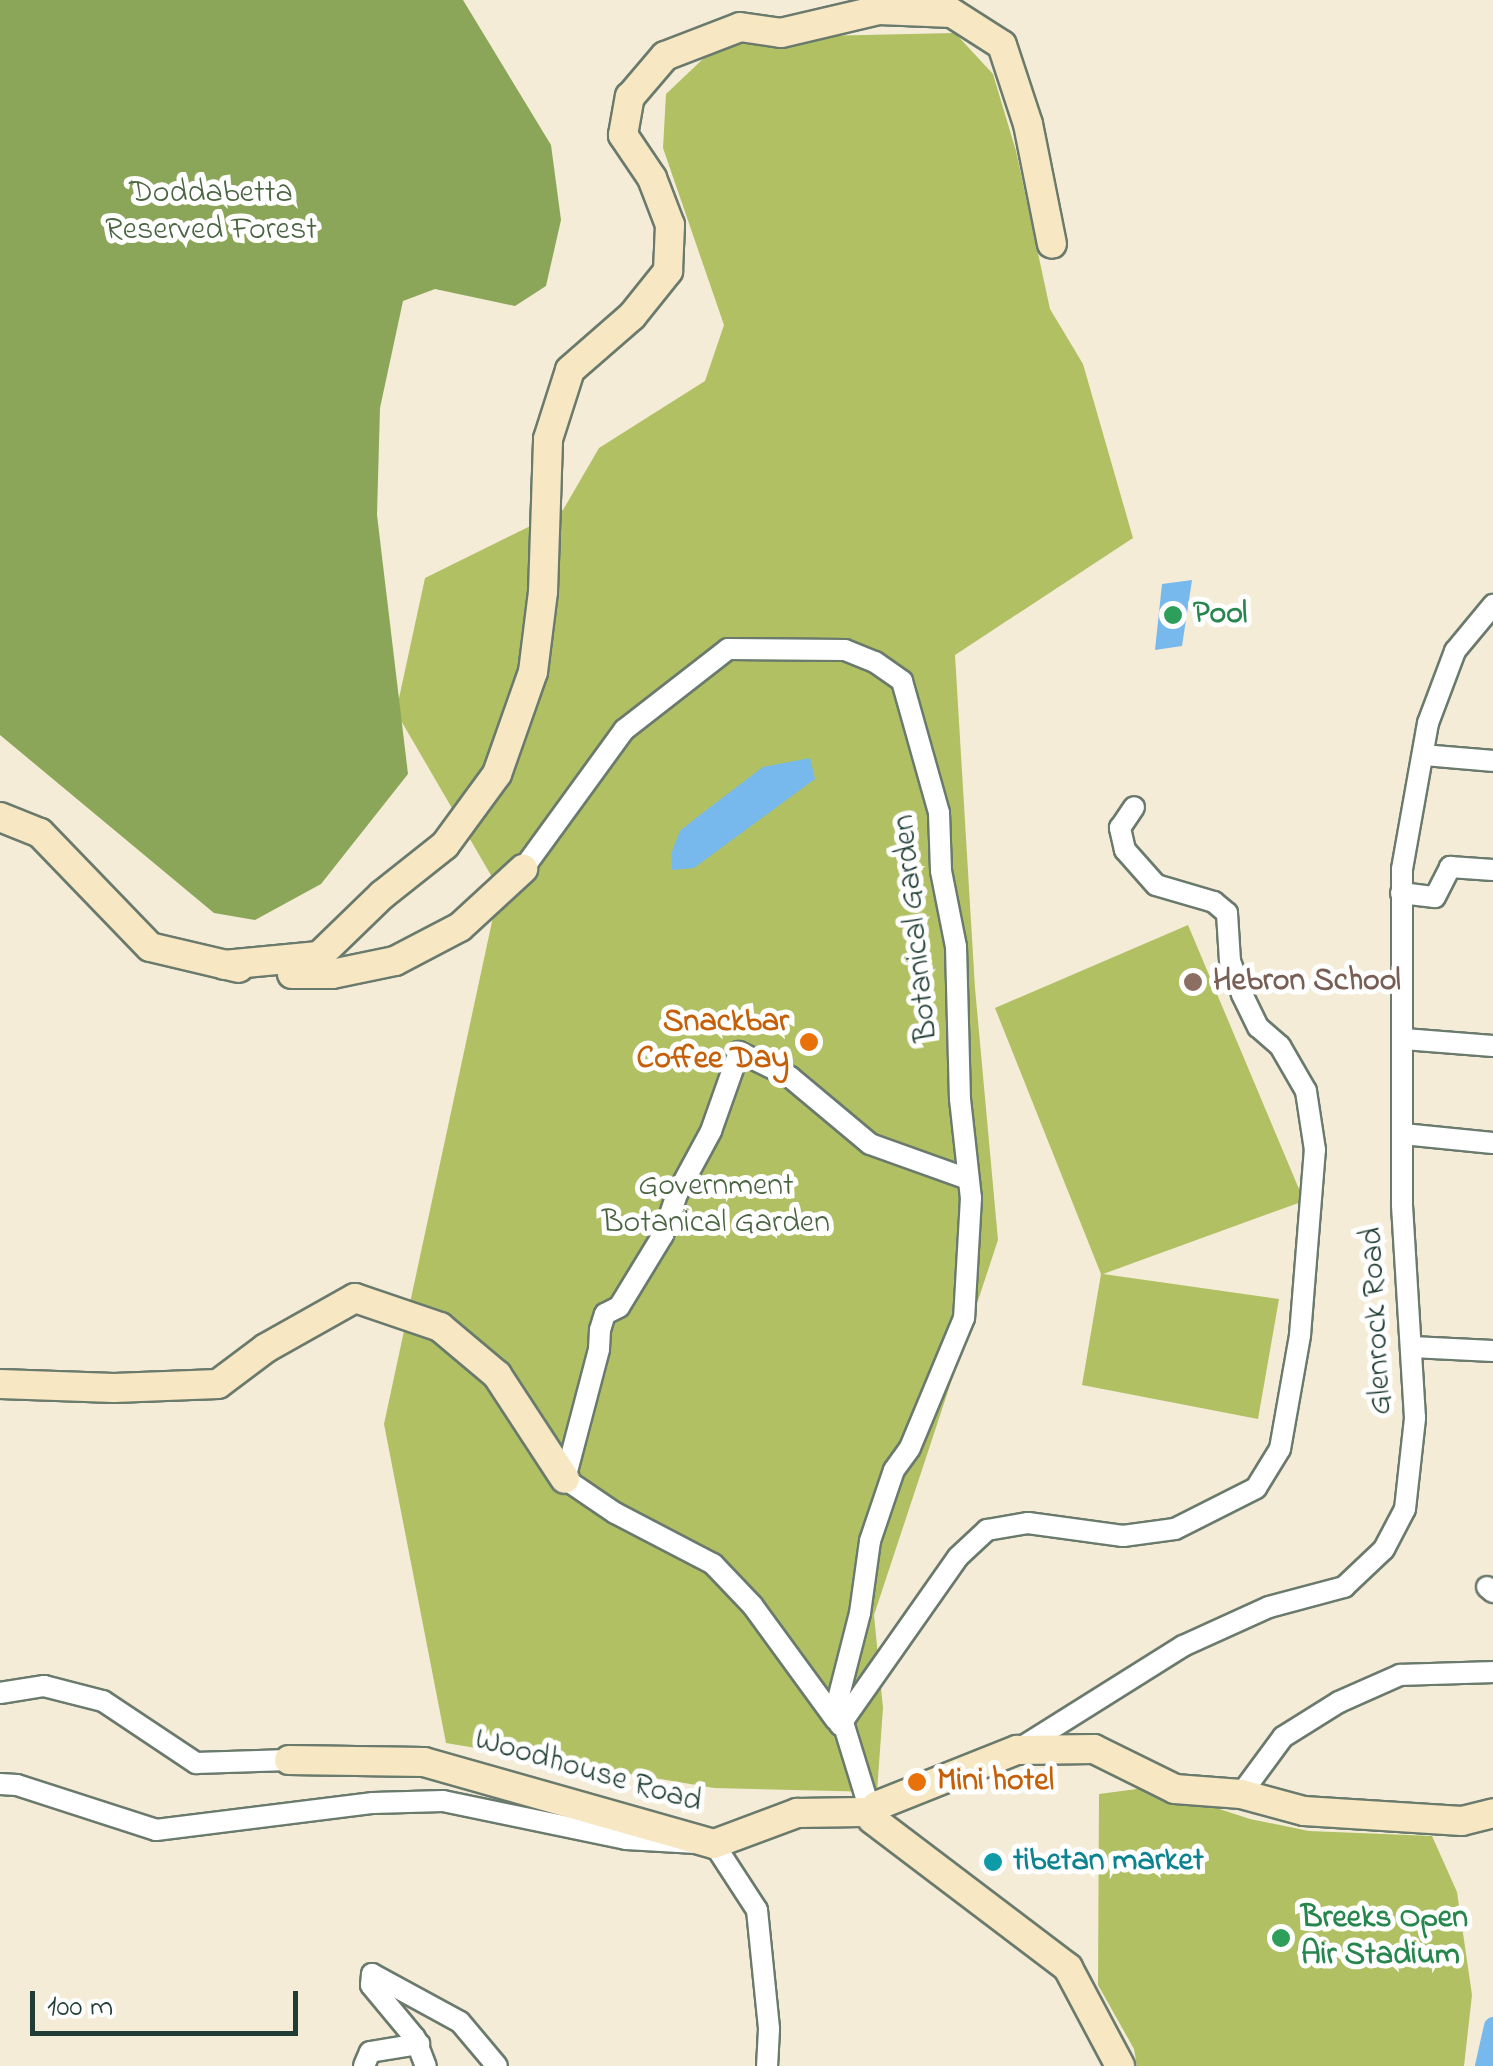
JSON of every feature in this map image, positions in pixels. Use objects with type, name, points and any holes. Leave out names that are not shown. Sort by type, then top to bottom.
[{"type":"street","points":[[224,965],[319,956],[382,895],[445,845],[497,774],[533,672],[543,592],[548,439],[570,370],[632,316],[668,272],[670,225],[652,178],[624,135],[630,98],[665,56],[740,26],[781,32],[879,10],[952,13],[1002,44],[1028,124],[1052,244]]},
{"type":"street","name":"Glenrock Road","points":[[1017,1750],[1183,1646],[1270,1607],[1344,1587],[1384,1550],[1405,1509],[1414,1418],[1402,1204],[1401,892],[1428,723],[1455,650],[1484,628],[1493,605]]},
{"type":"street","name":"Botanical Garden","points":[[523,870],[624,730],[728,649],[845,650],[902,681],[940,813],[941,871],[956,947],[960,1099],[968,1179],[964,1318],[910,1448],[894,1470],[870,1542],[860,1613],[837,1703],[840,1726],[869,1810]]},
{"type":"street","points":[[1424,755],[1493,761]]},
{"type":"street","points":[[840,1726],[958,1556],[988,1530],[1028,1523],[1123,1536],[1175,1529],[1256,1488],[1280,1449],[1300,1335],[1315,1150],[1306,1092],[1280,1046],[1258,1026],[1242,994],[1230,961],[1227,913],[1214,902],[1156,886],[1125,850],[1120,828],[1134,807]]},
{"type":"street","points":[[1,816],[40,833],[150,948],[273,973],[332,974],[396,961],[460,927],[523,870]]},
{"type":"street","points":[[1401,892],[1435,897],[1450,868],[1493,870]]},
{"type":"street","points":[[1404,1038],[1493,1046]]},
{"type":"street","points":[[566,1479],[605,1314],[619,1307],[664,1235],[740,1052],[790,1077],[870,1144],[968,1179]]},
{"type":"street","points":[[1403,1134],[1493,1143]]},
{"type":"street","points":[[0,1384],[114,1388],[218,1384],[266,1348],[355,1298],[440,1327],[497,1375],[566,1479]]},
{"type":"street","points":[[1412,1347],[1493,1351]]},
{"type":"street","name":"Botanical Garden","points":[[566,1479],[615,1513],[713,1564],[753,1606],[840,1726]]},
{"type":"street","points":[[1241,1794],[1284,1737],[1339,1702],[1400,1675],[1493,1672]]},
{"type":"street","points":[[0,1694],[44,1686],[103,1701],[196,1764],[289,1760]]},
{"type":"street","points":[[1017,1750],[1094,1749],[1175,1789],[1241,1794],[1304,1811],[1462,1821],[1493,1813]]},
{"type":"street","name":"Woodhouse Road","points":[[289,1760],[424,1762],[714,1844],[797,1814],[869,1810],[1017,1750]]},
{"type":"street","points":[[0,1784],[17,1784],[156,1830],[373,1803],[443,1801],[626,1839],[714,1844],[756,1910],[769,2029],[767,2066]]},
{"type":"street","points":[[869,1810],[1068,1968],[1120,2066]]},
{"type":"street","points":[[426,2066],[419,2044],[372,1986],[372,1974],[460,2022],[497,2066]]},
{"type":"street","points":[[364,2066],[370,2052],[419,2044]]},
{"type":"green space","name":"Doddabetta Reserved Forest","points":[[0,0],[463,0],[551,145],[561,220],[546,286],[515,306],[435,289],[403,301],[380,408],[377,515],[408,774],[321,884],[255,920],[214,913],[0,735]]},
{"type":"green space","name":"Government Botanical Garden","points":[[955,33],[993,74],[1016,151],[1050,309],[1083,364],[1133,538],[955,655],[975,988],[998,1240],[874,1615],[883,1708],[877,1792],[714,1788],[446,1743],[384,1424],[499,889],[396,712],[425,578],[563,510],[599,448],[705,381],[724,325],[663,148],[666,94],[725,38]]},
{"type":"green space","points":[[1188,925],[1304,1201],[1103,1274],[1279,1299],[1258,1419],[1082,1385],[1101,1274],[995,1008]]},
{"type":"green space","name":"Breeks Open Air Stadium","points":[[1152,1787],[1250,1819],[1309,1831],[1432,1836],[1457,1892],[1472,1995],[1464,2066],[1137,2066],[1134,2049],[1098,1985],[1099,1794]]},
{"type":"water","name":"Pool","points":[[1192,580],[1182,646],[1155,650],[1162,584]]},
{"type":"water","points":[[810,758],[815,779],[694,868],[672,870],[671,854],[680,831],[696,818],[763,767]]},
{"type":"waterway","points":[[1484,2066],[1493,2026]]},
{"type":"place","name":"Pool","points":[[1173,615]]},
{"type":"place","name":"Hebron School","points":[[1193,982]]},
{"type":"place","name":"Snackbar Coffee Day","points":[[809,1042]]},
{"type":"place","name":"Mini hotel","points":[[917,1782]]},
{"type":"place","name":"tibetan market","points":[[993,1862]]},
{"type":"place","name":"Breeks Open Air Stadium","points":[[1281,1938]]}]
